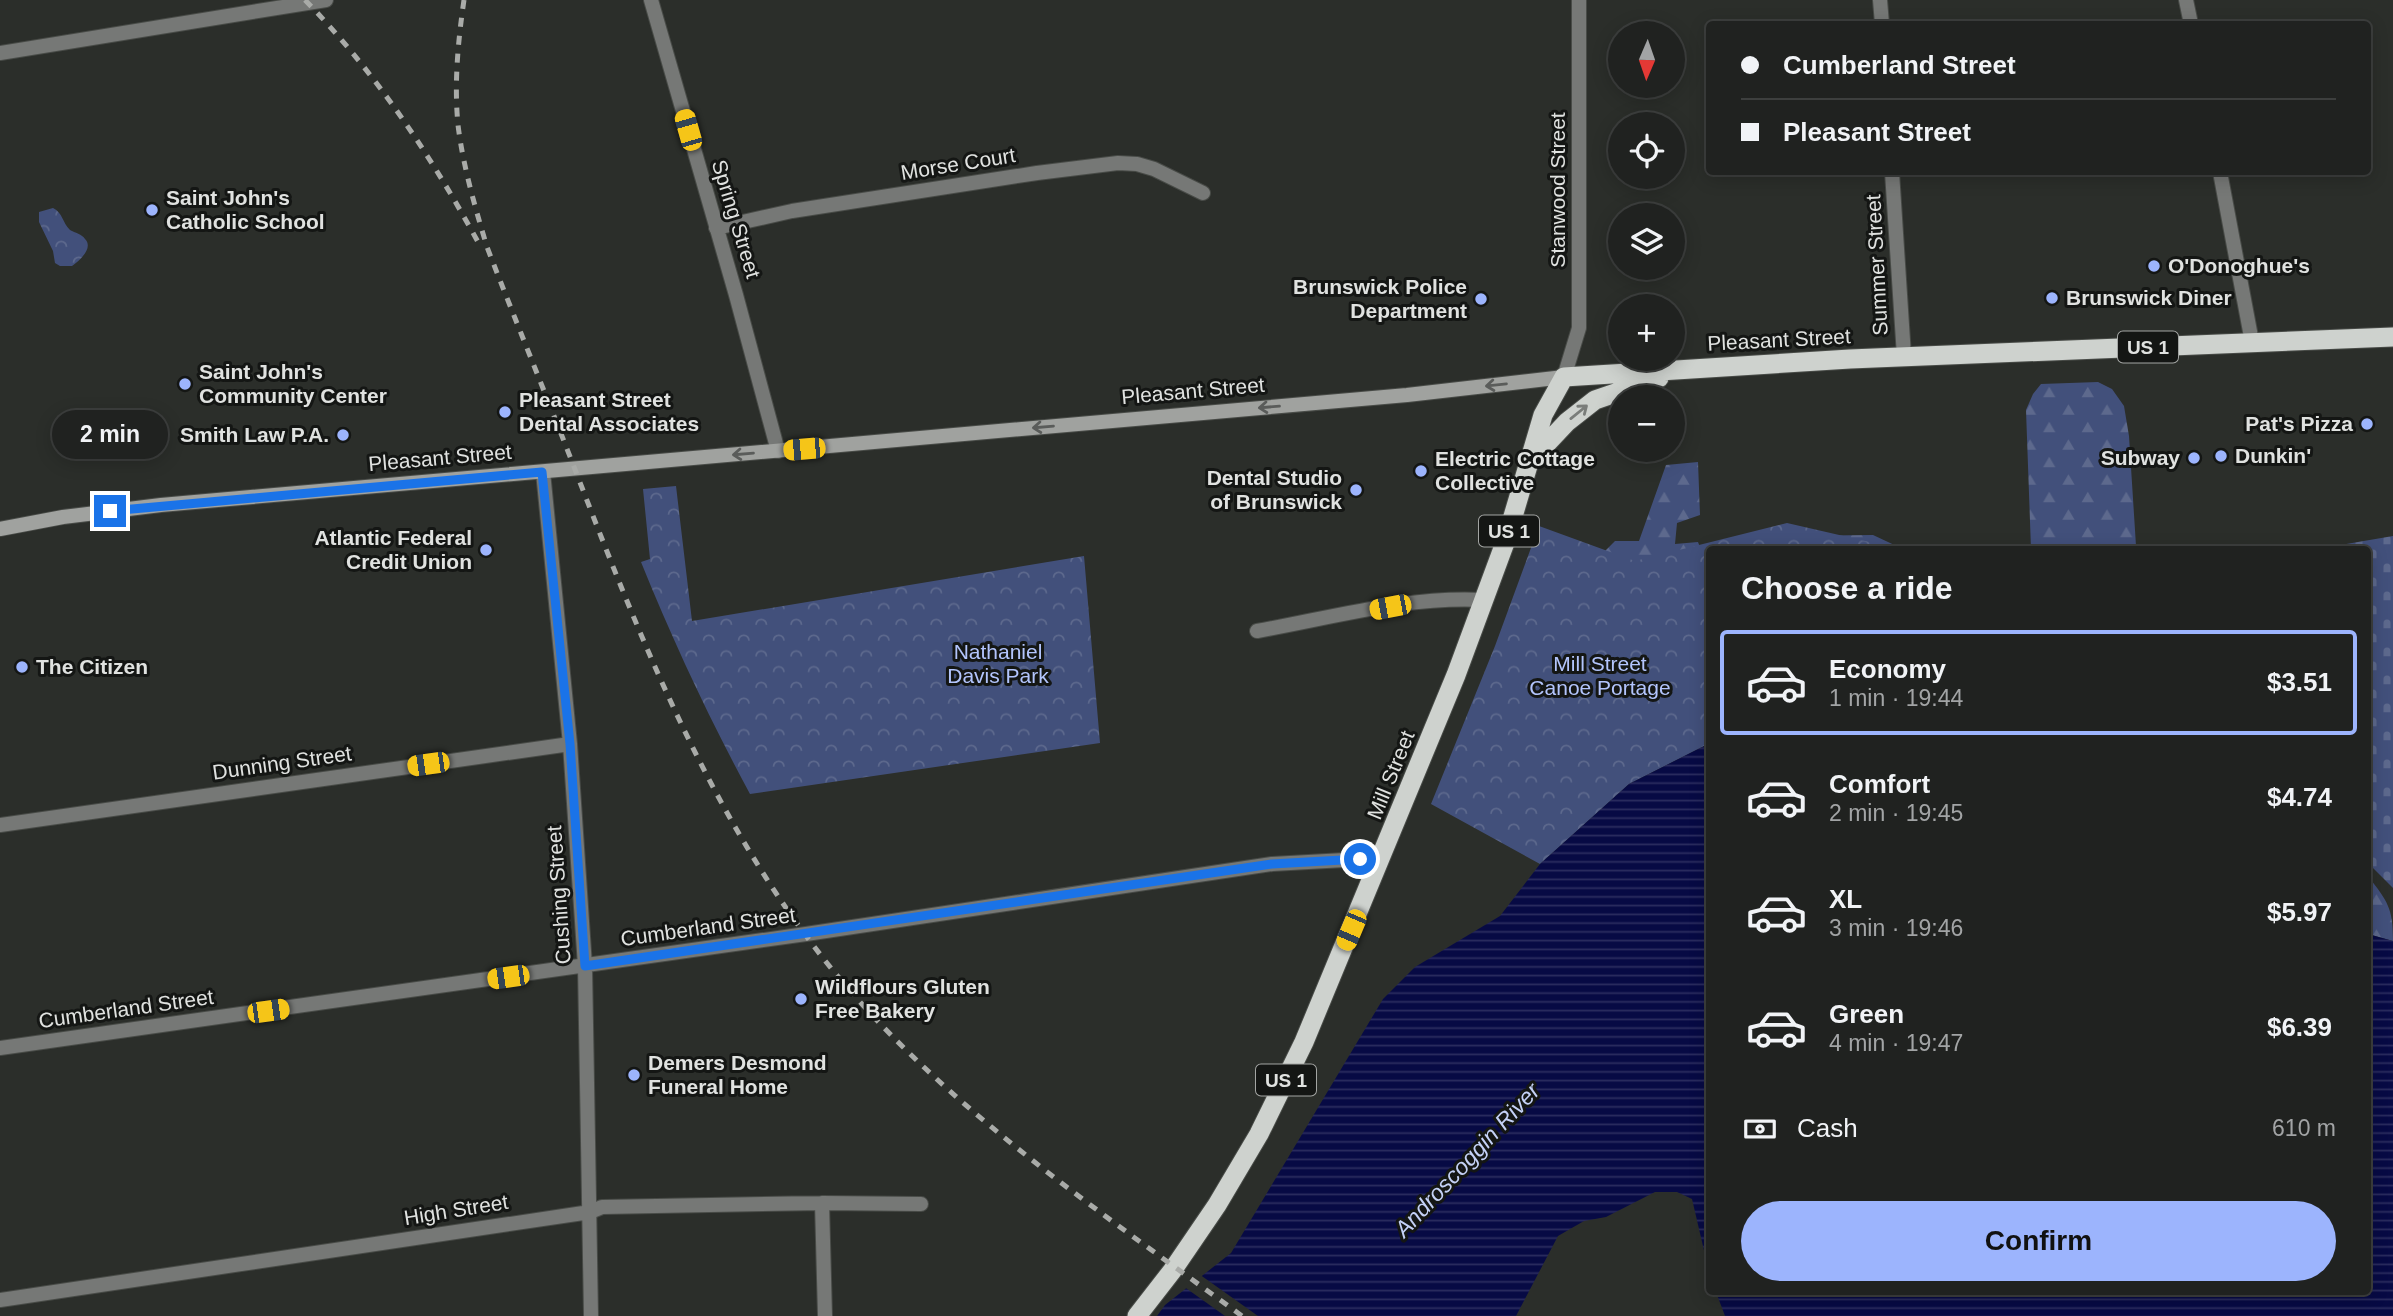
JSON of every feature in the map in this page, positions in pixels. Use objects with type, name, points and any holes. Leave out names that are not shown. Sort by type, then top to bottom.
[{"type":"highway","name":"Pleasant Street","points":[[1564,377],[1904,356],[2393,337]]},
{"type":"highway","name":"US 1","points":[[1531,461],[1567,422],[1595,400],[1690,368]]},
{"type":"highway","name":"Mill Street","points":[[1136,1316],[1172,1271],[1217,1205],[1259,1134],[1304,1042],[1456,674],[1506,540],[1543,415],[1564,377]]},
{"type":"main road","name":"Pleasant Street","points":[[0,529],[63,517],[161,505],[1407,395],[1564,377]]},
{"type":"street","points":[[0,53],[326,0]]},
{"type":"street","name":"Spring Street","points":[[651,0],[747,331],[778,451]]},
{"type":"street","name":"Stanwood Street","points":[[1564,377],[1579,328],[1579,0]]},
{"type":"street","points":[[1880,0],[1882,21]]},
{"type":"street","points":[[2186,0],[2190,21]]},
{"type":"street","name":"Morse Court","points":[[716,228],[792,211],[1118,163],[1137,164],[1154,169],[1203,193]]},
{"type":"street","name":"Summer Street","points":[[1892,175],[1904,356]]},
{"type":"street","points":[[2221,175],[2252,342]]},
{"type":"street","name":"Cushing Street","points":[[542,472],[570,744],[585,966],[591,1316]]},
{"type":"street","points":[[1257,631],[1414,602],[1456,598],[1483,600]]},
{"type":"street","name":"Dunning Street","points":[[0,825],[570,744]]},
{"type":"street","name":"Cumberland Street","points":[[0,1048],[585,966],[1272,864],[1381,858]]},
{"type":"street","points":[[822,1203],[825,1316]]},
{"type":"street","name":"High Street","points":[[0,1300],[590,1212],[602,1207],[921,1204]]},
{"type":"green space","points":[[53,208],[59,212],[70,230],[82,236],[88,246],[85,254],[72,266],[55,263],[53,251],[39,222],[39,212]]},
{"type":"green space","points":[[2098,382],[2112,389],[2124,406],[2129,436],[2136,546],[2031,546],[2026,410],[2041,384]]},
{"type":"green space","points":[[1698,462],[1700,515],[1677,523],[1675,544],[1698,542],[1704,558],[1706,628],[1602,554],[1615,541],[1639,541],[1666,465]]},
{"type":"green space","name":"Nathaniel Davis Park","points":[[676,486],[692,621],[1084,556],[1100,743],[750,794],[692,679],[641,562],[650,559],[643,489]]},
{"type":"green space","name":"Mill Street Canoe Portage","points":[[1787,523],[1882,546],[1706,546],[1706,745],[1629,784],[1540,864],[1431,804],[1495,646],[1539,526],[1635,561]]},
{"type":"green space","points":[[1873,535],[1897,546],[1751,546],[1785,536]]},
{"type":"green space","points":[[2393,536],[2393,888],[2371,866],[2371,546],[2335,546]]},
{"type":"green space","points":[[2371,880],[2388,906],[2393,941],[2371,935]]},
{"type":"water","name":"Androscoggin River","points":[[1706,745],[1706,1259],[1692,1199],[1677,1192],[1655,1192],[1606,1217],[1584,1221],[1558,1236],[1516,1316],[1157,1316],[1165,1305],[1231,1253],[1383,999],[1415,967],[1500,916],[1540,864],[1629,784]]},
{"type":"water","points":[[2371,935],[2393,941],[2393,1316],[1725,1316],[1717,1295],[2371,1295]]},
{"type":"pier","points":[[1199,1274],[1258,1316],[1225,1316],[1183,1286]]},
{"type":"railway","points":[[305,0],[355,56],[400,115],[441,177],[478,242]]},
{"type":"railway","points":[[464,0],[457,62],[458,125],[466,171],[487,247],[633,616],[664,688],[735,826],[775,892],[821,955],[871,1014],[913,1057],[1049,1174],[1242,1316]]},
{"type":"place","name":"Saint John's Catholic School","points":[[152,210]]},
{"type":"place","name":"O'Donoghue's","points":[[2154,266]]},
{"type":"place","name":"Brunswick Diner","points":[[2052,298]]},
{"type":"place","name":"Brunswick Police Department","points":[[1481,299]]},
{"type":"place","name":"Saint John's Community Center","points":[[185,384]]},
{"type":"place","name":"Pleasant Street Dental Associates","points":[[505,412]]},
{"type":"place","name":"Pat's Pizza","points":[[2367,424]]},
{"type":"place","name":"Smith Law P.A.","points":[[343,435]]},
{"type":"place","name":"Dunkin'","points":[[2221,456]]},
{"type":"place","name":"Subway","points":[[2194,458]]},
{"type":"place","name":"Electric Cottage Collective","points":[[1421,471]]},
{"type":"place","name":"Dental Studio of Brunswick","points":[[1356,490]]},
{"type":"place","name":"Atlantic Federal Credit Union","points":[[486,550]]},
{"type":"place","name":"The Citizen","points":[[22,667]]},
{"type":"place","name":"Wildflours Gluten Free Bakery","points":[[801,999]]},
{"type":"place","name":"Demers Desmond Funeral Home","points":[[634,1075]]},
{"type":"route","points":[[110,511],[542,472],[570,744],[585,966],[1272,864],[1360,859]]}]
